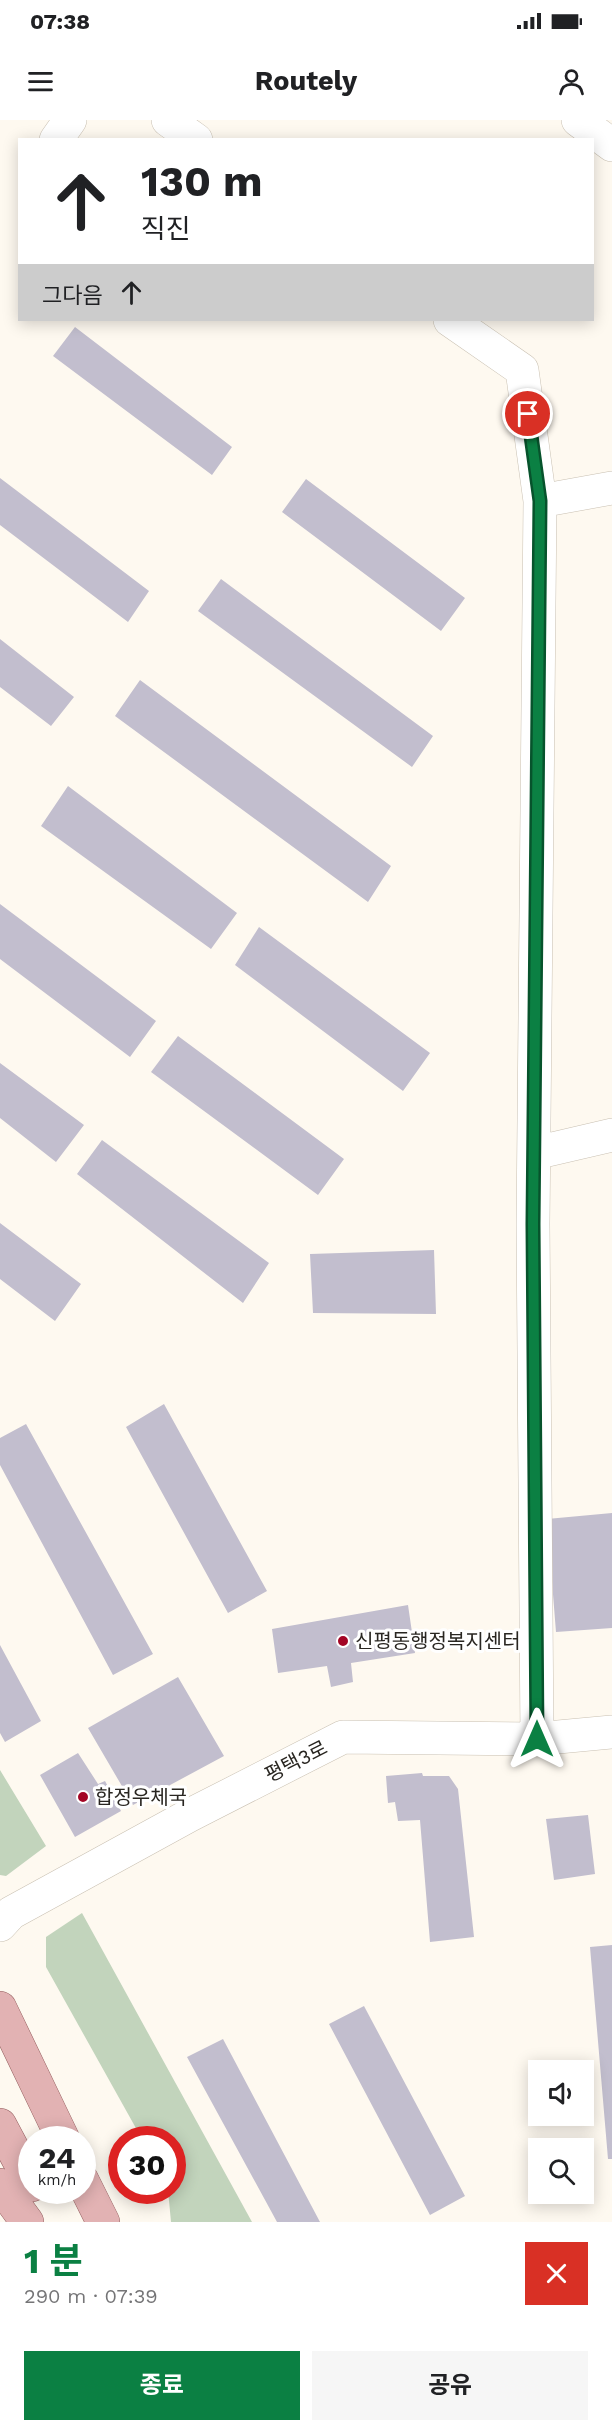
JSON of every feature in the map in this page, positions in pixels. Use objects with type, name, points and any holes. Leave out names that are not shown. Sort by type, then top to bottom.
[{"type":"main road","points":[[0,2008],[55,2126]]},
{"type":"main road","points":[[0,2025],[54,2126]]},
{"type":"main road","points":[[0,2125],[18,2159]]},
{"type":"main road","points":[[0,2186],[27,2222]]},
{"type":"main road","points":[[41,2204],[50,2222]]},
{"type":"main road","points":[[93,2204],[102,2222]]},
{"type":"street","points":[[57,138],[70,120]]},
{"type":"street","points":[[168,120],[193,138]]},
{"type":"street","points":[[552,120],[576,138]]},
{"type":"street","points":[[578,120],[612,145]]},
{"type":"street","points":[[594,150],[612,163]]},
{"type":"street","points":[[451,321],[522,370],[540,501],[533,1224],[537,1739]]},
{"type":"street","points":[[540,501],[612,488]]},
{"type":"street","points":[[535,1153],[612,1135]]},
{"type":"street","name":"평택3로","points":[[4,1916],[190,1815],[343,1737],[537,1739],[612,1732]]},
{"type":"green space","points":[[0,1770],[46,1846],[6,1876],[0,1875]]},
{"type":"green space","points":[[82,1913],[252,2222],[171,2222],[169,2204],[186,2204],[186,2126],[135,2126],[46,1967],[46,1937]]},
{"type":"building","points":[[75,327],[232,447],[212,475],[53,356]]},
{"type":"building","points":[[0,478],[149,591],[128,622],[0,525]]},
{"type":"building","points":[[306,479],[465,598],[441,631],[282,512]]},
{"type":"building","points":[[221,579],[433,736],[412,767],[198,611]]},
{"type":"building","points":[[0,639],[74,697],[51,726],[0,687]]},
{"type":"building","points":[[140,680],[391,866],[368,902],[115,716]]},
{"type":"building","points":[[68,786],[237,913],[211,949],[41,826]]},
{"type":"building","points":[[0,904],[156,1021],[130,1057],[0,959]]},
{"type":"building","points":[[259,927],[430,1053],[403,1091],[235,965]]},
{"type":"building","points":[[178,1036],[344,1159],[318,1195],[151,1072]]},
{"type":"building","points":[[0,1063],[84,1125],[56,1162],[0,1118]]},
{"type":"building","points":[[102,1140],[269,1263],[243,1303],[77,1174]]},
{"type":"building","points":[[0,1223],[81,1284],[55,1321],[0,1279]]},
{"type":"building","points":[[434,1250],[436,1314],[313,1313],[310,1254]]},
{"type":"building","points":[[164,1404],[267,1591],[228,1613],[126,1427]]},
{"type":"building","points":[[26,1424],[153,1654],[113,1675],[0,1465],[0,1438]]},
{"type":"building","points":[[612,1513],[612,1628],[556,1632],[547,1519]]},
{"type":"building","name":"신평동행정복지센터","points":[[408,1605],[415,1653],[351,1663],[353,1682],[331,1687],[327,1666],[278,1673],[272,1629]]},
{"type":"building","points":[[0,1645],[41,1721],[5,1742],[0,1733]]},
{"type":"building","points":[[178,1677],[224,1756],[133,1805],[88,1728]]},
{"type":"building","name":"합정우체국","points":[[78,1753],[98,1784],[105,1781],[121,1811],[75,1837],[40,1775]]},
{"type":"building","points":[[422,1773],[423,1776],[449,1776],[458,1789],[474,1937],[430,1942],[420,1820],[398,1821],[395,1802],[388,1803],[386,1776]]},
{"type":"building","points":[[588,1815],[595,1874],[554,1880],[546,1819]]},
{"type":"building","points":[[612,1945],[612,2159],[608,2159],[590,1947]]},
{"type":"building","points":[[364,2006],[465,2196],[430,2215],[329,2024]]},
{"type":"building","points":[[223,2039],[320,2222],[277,2222],[187,2057]]},
{"type":"place","name":"신평동행정복지센터","points":[[343,1641]]},
{"type":"place","name":"합정우체국","points":[[83,1797]]},
{"type":"route","points":[[528,414],[540,501],[533,1224],[537,1739]]}]
